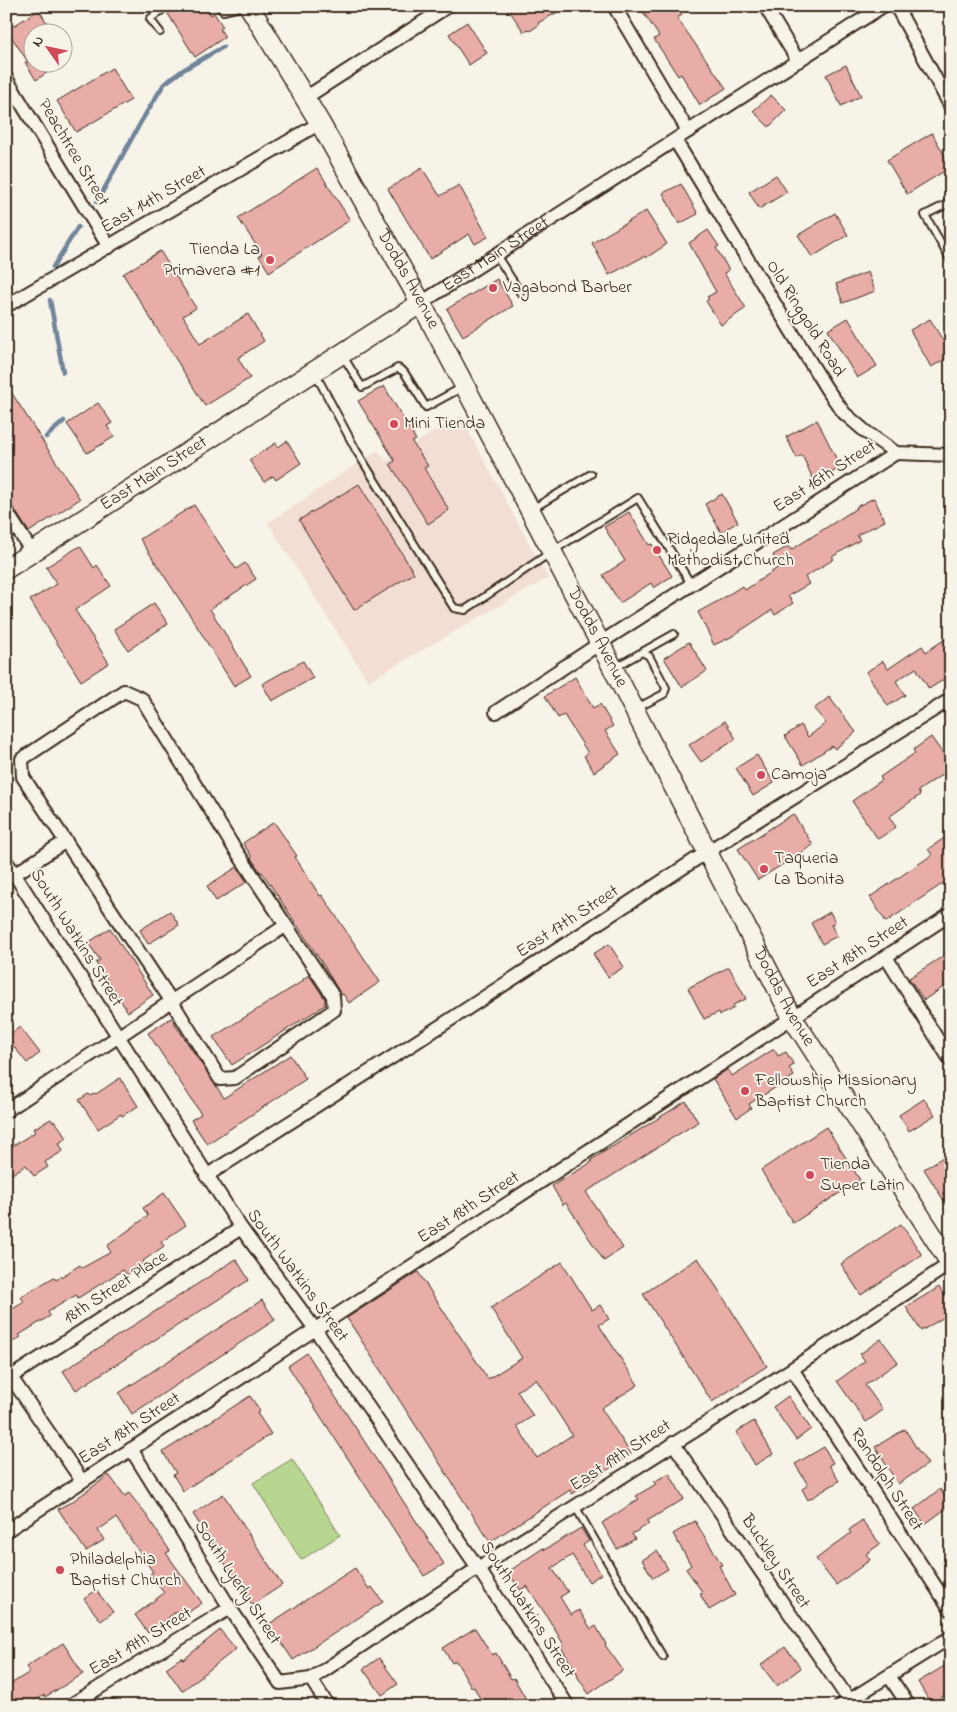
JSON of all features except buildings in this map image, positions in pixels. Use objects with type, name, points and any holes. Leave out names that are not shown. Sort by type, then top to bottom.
[{"type":"main road","name":"Dodds Avenue","points":[[249,6],[320,123],[421,303],[600,643],[792,1018],[951,1263]]},
{"type":"main road","name":"East Main Street","points":[[6,569],[421,303]]},
{"type":"street","points":[[305,98],[448,6]]},
{"type":"street","points":[[614,6],[688,131]]},
{"type":"street","points":[[765,6],[798,62]]},
{"type":"street","name":"East Main Street","points":[[421,303],[883,6]]},
{"type":"street","points":[[896,6],[951,107]]},
{"type":"street","name":"Peachtree Street","points":[[6,78],[109,247]]},
{"type":"street","name":"East 14th Street","points":[[6,306],[320,123]]},
{"type":"street","name":"Old Ringgold Road","points":[[674,140],[826,388],[844,413],[866,432],[896,453]]},
{"type":"street","points":[[896,453],[951,455]]},
{"type":"street","name":"East 16th Street","points":[[496,712],[896,453]]},
{"type":"street","points":[[6,511],[32,552]]},
{"type":"street","points":[[124,691],[142,699],[285,926],[333,996],[334,1010],[235,1078],[220,1079],[172,1002],[66,841],[23,776],[22,759],[124,691]]},
{"type":"street","name":"East 17th Street","points":[[206,1176],[416,1042],[707,852],[951,699]]},
{"type":"street","points":[[15,874],[66,841]]},
{"type":"street","name":"South Watkins Street","points":[[6,860],[206,1176],[241,1228],[315,1329],[478,1568],[568,1706]]},
{"type":"street","name":"East 18th Street","points":[[6,1531],[951,914]]},
{"type":"street","points":[[6,1111],[285,926]]},
{"type":"street","points":[[886,956],[951,1062]]},
{"type":"street","name":"18th Street Place","points":[[8,1373],[241,1228]]},
{"type":"street","name":"East 19th Street","points":[[311,1679],[478,1568],[792,1369],[951,1263]]},
{"type":"street","name":"Randolph Street","points":[[792,1369],[951,1610]]},
{"type":"street","points":[[8,1373],[82,1481]]},
{"type":"street","name":"Buckley Street","points":[[673,1444],[845,1703]]},
{"type":"street","name":"South Lyerly Street","points":[[131,1449],[230,1608],[280,1683],[311,1679]]},
{"type":"street","name":"East 19th Street","points":[[69,1706],[230,1608]]},
{"type":"street","points":[[845,1703],[951,1637]]},
{"type":"street","points":[[890,1676],[909,1706]]},
{"type":"street","points":[[311,1679],[328,1706]]},
{"type":"lane","points":[[160,32],[150,19],[167,6]]},
{"type":"lane","points":[[219,6],[222,11],[245,6]]},
{"type":"lane","points":[[951,202],[925,215],[951,261]]},
{"type":"lane","points":[[496,255],[520,292]]},
{"type":"lane","points":[[342,354],[362,387],[398,368],[404,372],[426,407],[464,387]]},
{"type":"lane","points":[[314,372],[356,450],[454,608],[465,610],[638,498],[691,584]]},
{"type":"lane","points":[[529,511],[591,474]]},
{"type":"lane","points":[[612,669],[674,634]]},
{"type":"lane","points":[[634,710],[664,694],[666,688],[648,656],[642,652]]},
{"type":"lane","points":[[575,1506],[663,1657]]},
{"type":"shaded area","points":[[460,416],[548,578],[368,681],[268,523],[378,450],[386,461]]},
{"type":"green space","points":[[292,1459],[340,1535],[301,1560],[253,1483]]},
{"type":"waterway","points":[[278,9],[281,6]]},
{"type":"waterway","points":[[97,202],[164,84],[183,70],[223,47]]},
{"type":"waterway","points":[[53,267],[78,227]]},
{"type":"waterway","points":[[50,300],[63,372]]},
{"type":"waterway","points":[[46,437],[64,421]]},
{"type":"place","name":"Tienda La Primavera #1","points":[[270,260]]},
{"type":"place","name":"Vagabond Barber","points":[[493,288]]},
{"type":"place","name":"Mini Tienda","points":[[394,424]]},
{"type":"place","name":"Ridgedale United Methodist Church","points":[[657,550]]},
{"type":"place","name":"Camoja","points":[[761,775]]},
{"type":"place","name":"Taqueria La Bonita","points":[[764,869]]},
{"type":"place","name":"Fellowship Missionary Baptist Church","points":[[745,1091]]},
{"type":"place","name":"Tienda Super Latin","points":[[810,1175]]},
{"type":"place","name":"Philadelphia Baptist Church","points":[[60,1570]]}]
